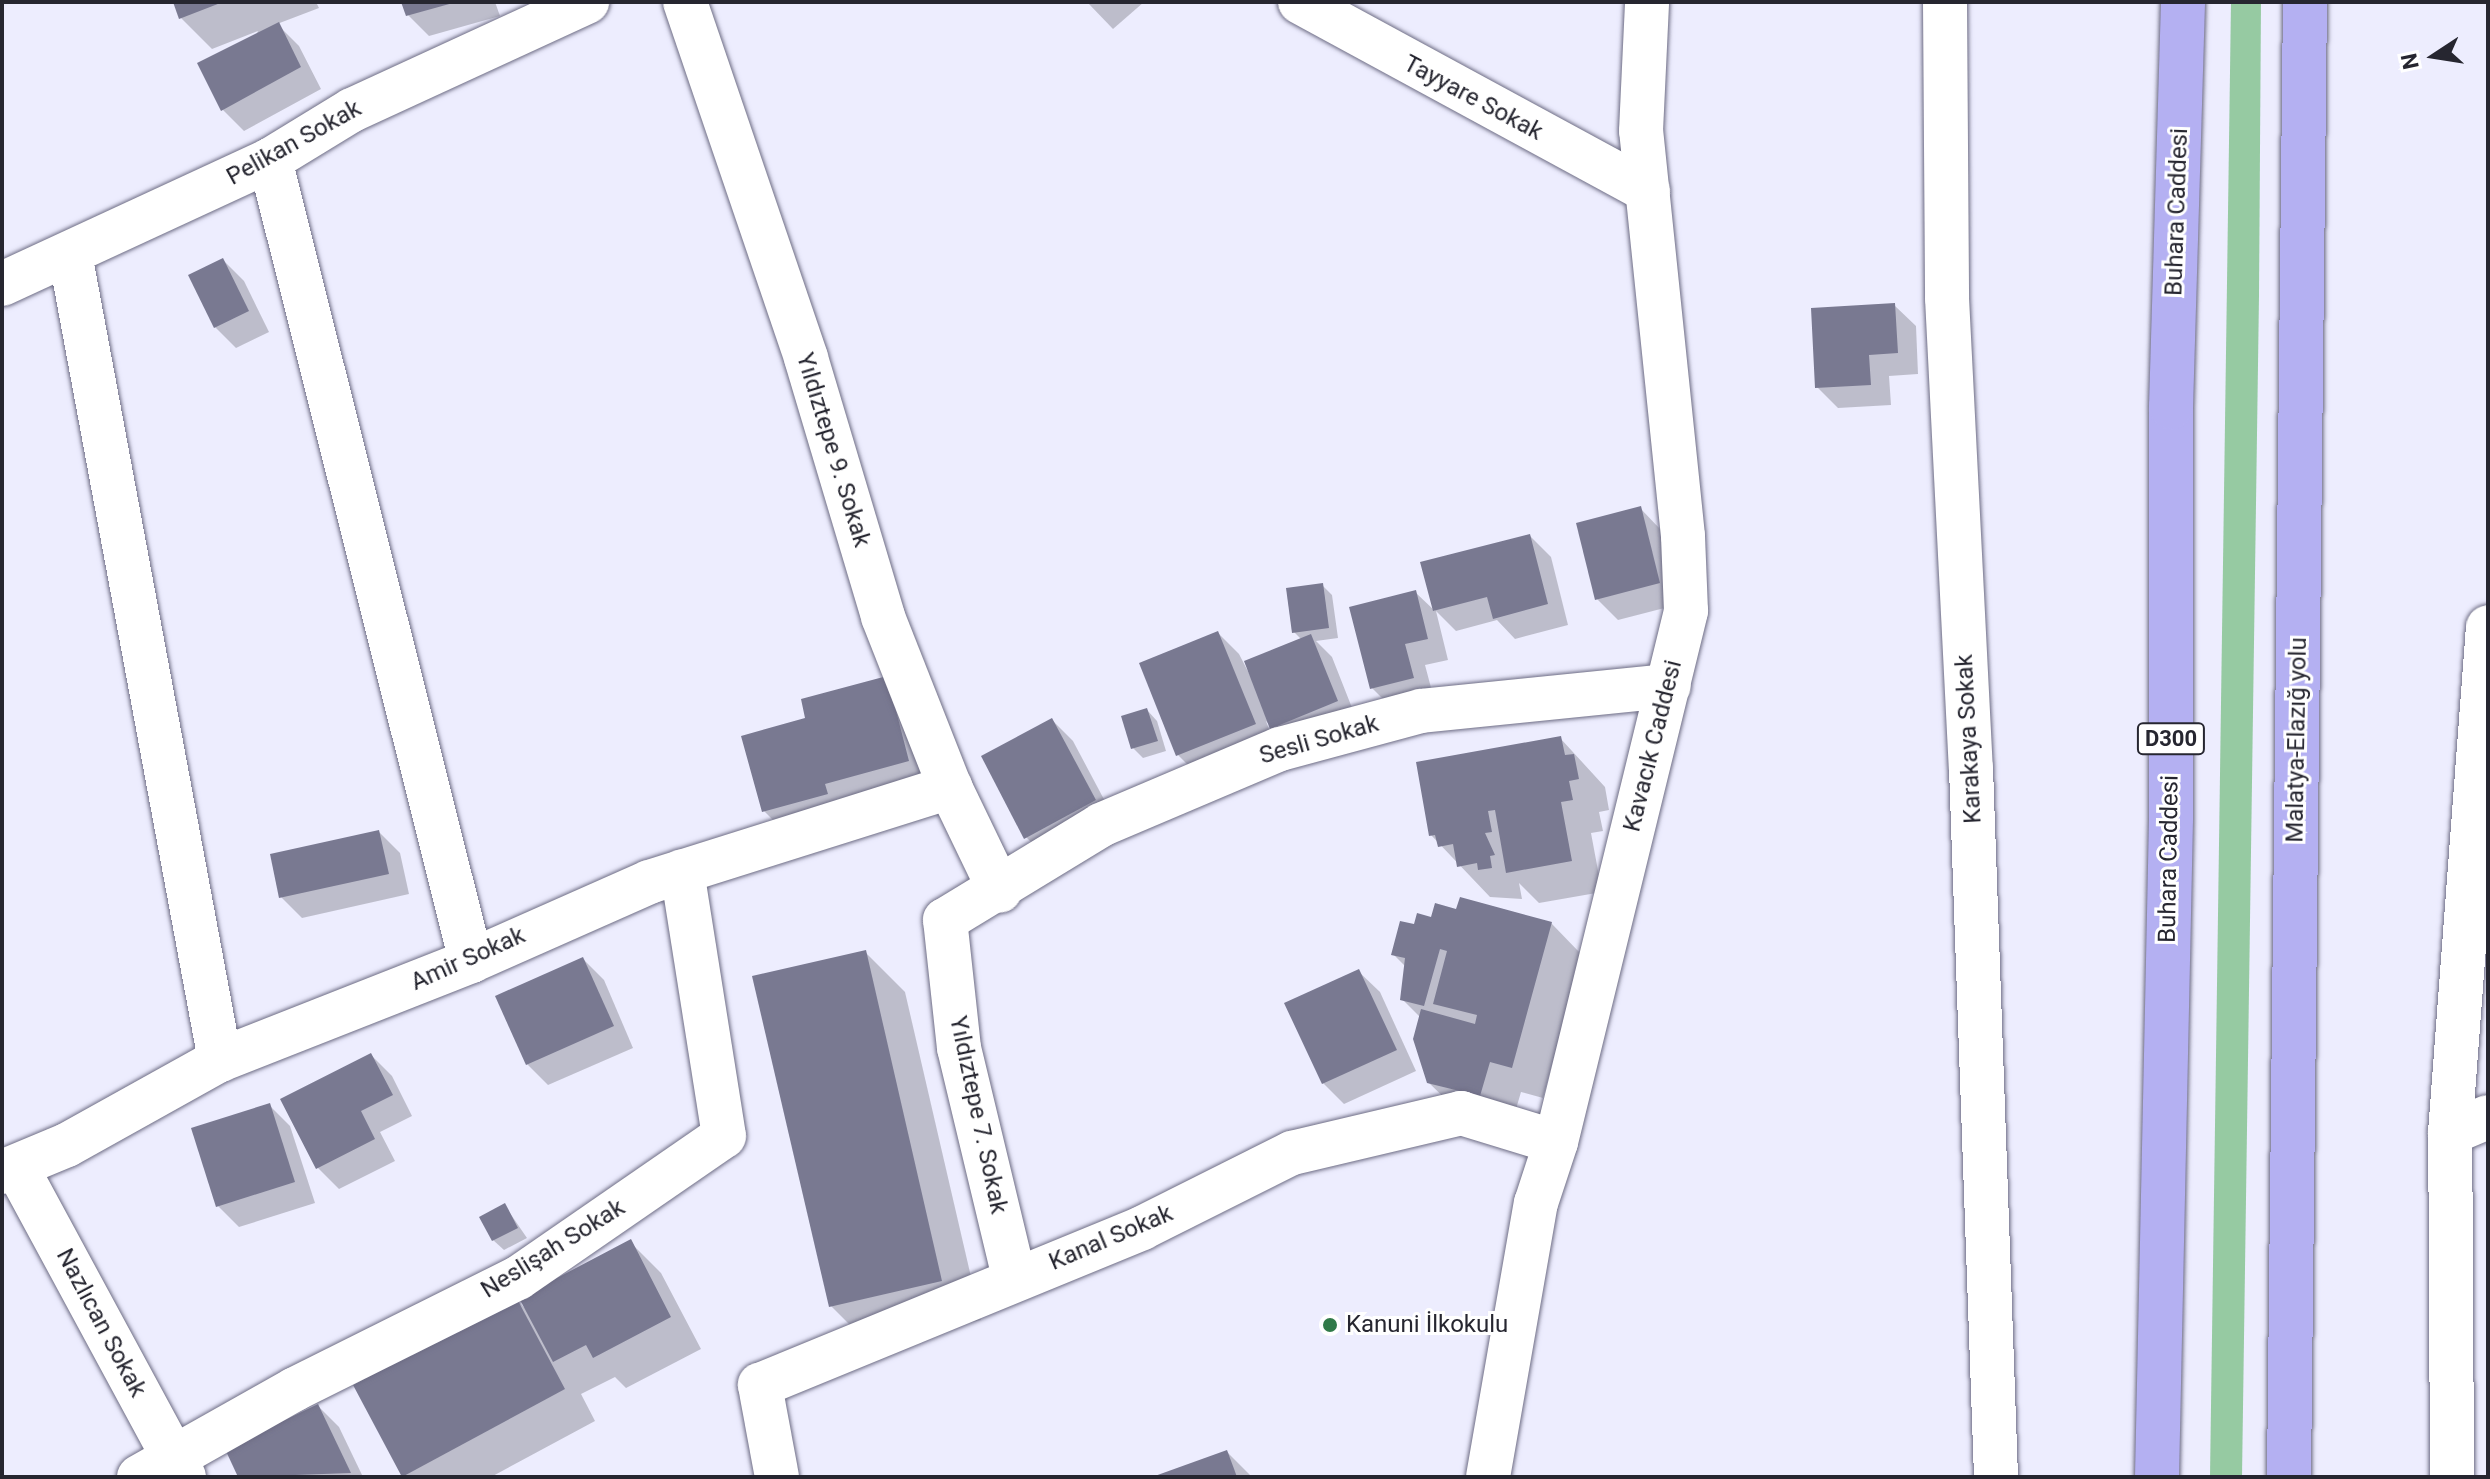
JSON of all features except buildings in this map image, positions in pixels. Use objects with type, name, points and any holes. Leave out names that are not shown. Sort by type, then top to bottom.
[{"type":"highway","name":"Buhara Caddesi","points":[[2157,1477],[2171,818],[2171,407],[2183,2]]},
{"type":"highway","name":"Malatya-Elazığ yolu","points":[[2289,1477],[2305,2]]},
{"type":"street","name":"Pelikan Sokak","points":[[2,284],[270,160],[352,110],[587,2]]},
{"type":"street","name":"Yıldıztepe 9. Sokak","points":[[685,2],[806,358],[883,617],[950,787],[1000,891]]},
{"type":"street","name":"Tayyare Sokak","points":[[1300,2],[1648,191]]},
{"type":"street","name":"Kavacık Caddesi","points":[[1488,1477],[1536,1203],[1556,1142],[1686,611],[1683,536],[1641,131],[1647,2]]},
{"type":"street","name":"Karakaya Sokak","points":[[1945,2],[1947,298],[1971,768],[1996,1477]]},
{"type":"street","points":[[270,160],[471,961]]},
{"type":"street","points":[[70,254],[220,1060]]},
{"type":"street","points":[[2452,1477],[2488,627]]},
{"type":"street","name":"Sesli Sokak","points":[[1000,891],[1101,825],[1280,749],[1421,711],[1669,686]]},
{"type":"street","name":"Amir Sokak","points":[[9,1170],[220,1060],[471,961],[551,922],[682,871],[950,787]]},
{"type":"street","name":"Neslişah Sokak","points":[[166,1471],[295,1389],[518,1278],[724,1136],[682,871]]},
{"type":"street","name":"Yıldıztepe 7. Sokak","points":[[1000,891],[945,920],[959,1048],[1014,1277]]},
{"type":"street","name":"Kanal Sokak","points":[[777,1477],[760,1385],[1014,1277],[1142,1228],[1292,1153],[1461,1113],[1556,1142]]},
{"type":"street","name":"Nazlıcan Sokak","points":[[9,1170],[166,1471]]},
{"type":"green space","points":[[2231,2],[2261,2],[2259,295],[2242,1477],[2210,1477]]},
{"type":"place","name":"Kanuni İlkokulu","points":[[1330,1325]]}]
